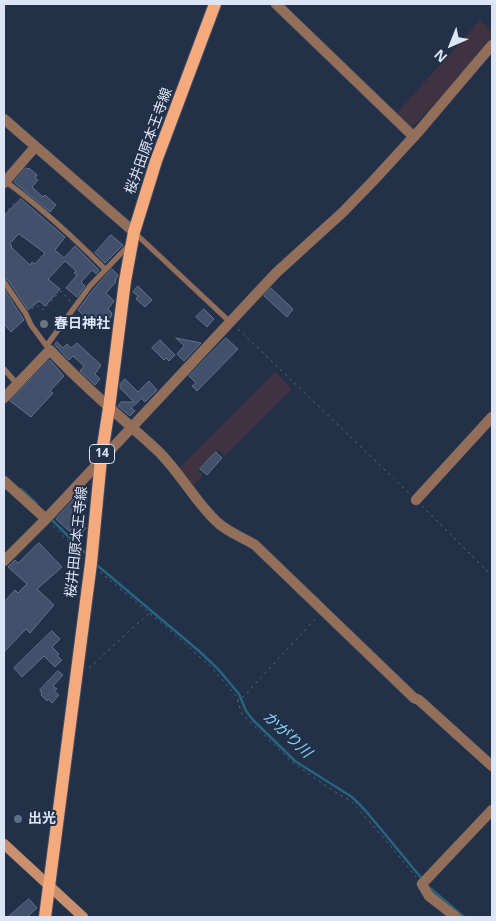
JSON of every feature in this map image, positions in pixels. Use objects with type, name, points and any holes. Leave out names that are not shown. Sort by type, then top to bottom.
[{"type":"main road","name":"桜井田原本王寺線","points":[[45,917],[91,563],[101,459],[125,281],[133,237],[156,161],[215,4]]},
{"type":"street","points":[[276,4],[414,137]]},
{"type":"street","points":[[4,561],[46,519],[276,272],[344,212],[414,137],[492,45]]},
{"type":"street","points":[[4,119],[133,237]]},
{"type":"street","points":[[4,182],[35,147]]},
{"type":"street","points":[[4,398],[48,348],[109,408],[158,452],[216,521],[230,533],[255,545],[414,698],[492,766]]},
{"type":"street","points":[[416,500],[492,417]]},
{"type":"street","points":[[4,481],[46,519]]},
{"type":"street","points":[[456,917],[429,896],[422,884],[492,810]]},
{"type":"street","points":[[4,844],[82,917]]},
{"type":"lane","points":[[4,182],[23,194],[105,269]]},
{"type":"lane","points":[[4,282],[48,348],[74,306],[133,237],[231,322]]},
{"type":"lane","points":[[4,369],[17,384]]},
{"type":"path","points":[[4,215],[23,194]]},
{"type":"path","points":[[26,314],[36,305],[42,310],[61,291],[74,306]]},
{"type":"path","points":[[231,322],[492,576]]},
{"type":"path","points":[[46,519],[91,563],[212,668],[236,696],[242,714],[296,766],[351,801],[422,884]]},
{"type":"path","points":[[237,701],[244,696],[320,614],[320,609]]},
{"type":"path","points":[[89,667],[149,613]]},
{"type":"shaded area","points":[[480,20],[492,31],[492,38],[480,56],[410,128],[396,114]]},
{"type":"shaded area","points":[[275,372],[292,389],[225,456],[218,450],[198,470],[203,476],[191,488],[175,472]]},
{"type":"building","points":[[26,168],[29,168],[37,175],[35,178],[38,180],[32,187],[56,205],[50,212],[14,182]]},
{"type":"building","points":[[21,199],[65,237],[55,250],[64,258],[75,246],[99,270],[96,274],[92,270],[81,282],[85,286],[77,297],[66,288],[77,275],[74,273],[76,271],[65,261],[48,279],[60,289],[45,306],[39,301],[28,310],[8,280],[4,278],[4,216]],"holes":[[[19,234],[45,253],[35,264],[32,262],[30,265],[10,244]]]},
{"type":"building","points":[[111,235],[123,245],[105,263],[95,253]]},
{"type":"building","points":[[112,269],[118,275],[116,282],[106,293],[114,301],[108,309],[112,313],[111,317],[97,329],[78,310]]},
{"type":"building","points":[[138,286],[152,300],[145,307],[136,299],[138,296],[133,292]]},
{"type":"building","points":[[271,288],[293,309],[287,317],[264,296]]},
{"type":"building","points":[[4,289],[24,320],[11,332],[4,324]]},
{"type":"building","points":[[204,309],[214,319],[207,327],[196,317]]},
{"type":"building","points":[[176,338],[201,343],[184,361],[177,354],[184,346]]},
{"type":"building","points":[[226,338],[238,349],[197,391],[192,386],[196,383],[189,376]]},
{"type":"building","points":[[160,340],[175,355],[169,361],[166,358],[164,360],[152,348]]},
{"type":"building","points":[[57,342],[63,348],[67,344],[71,348],[77,343],[101,365],[95,374],[100,379],[95,385],[80,371],[84,366],[73,356],[69,360],[55,345]]},
{"type":"building","points":[[50,360],[64,376],[50,391],[53,393],[31,417],[10,401]]},
{"type":"building","points":[[125,379],[138,392],[149,381],[157,390],[145,402],[141,398],[131,408],[135,411],[130,416],[118,406],[121,402],[134,402],[120,388],[120,384]]},
{"type":"building","points":[[216,452],[222,458],[207,475],[200,469]]},
{"type":"building","points":[[81,492],[88,499],[74,517],[86,528],[77,538],[56,519]]},
{"type":"building","points":[[39,543],[62,567],[37,589],[54,605],[30,633],[26,629],[4,652],[4,602],[15,590],[18,593],[27,584],[8,567],[15,560],[18,563]]},
{"type":"building","points":[[52,631],[60,639],[52,647],[59,654],[57,656],[62,660],[55,667],[44,656],[22,677],[14,668]]},
{"type":"building","points":[[58,671],[63,675],[53,686],[57,689],[54,691],[59,695],[52,703],[41,695],[40,690]]},
{"type":"building","points":[[29,899],[37,908],[27,917],[8,917]]},
{"type":"waterway","name":"かがり川","points":[[21,489],[37,504]]},
{"type":"waterway","name":"かがり川","points":[[51,519],[84,552]]},
{"type":"waterway","name":"かがり川","points":[[98,566],[218,669],[239,694],[246,711],[253,720],[295,761],[352,797],[423,880]]},
{"type":"waterway","name":"かがり川","points":[[430,888],[464,917]]},
{"type":"place","name":"春日神社","points":[[44,324]]},
{"type":"place","name":"出光","points":[[18,819]]}]
